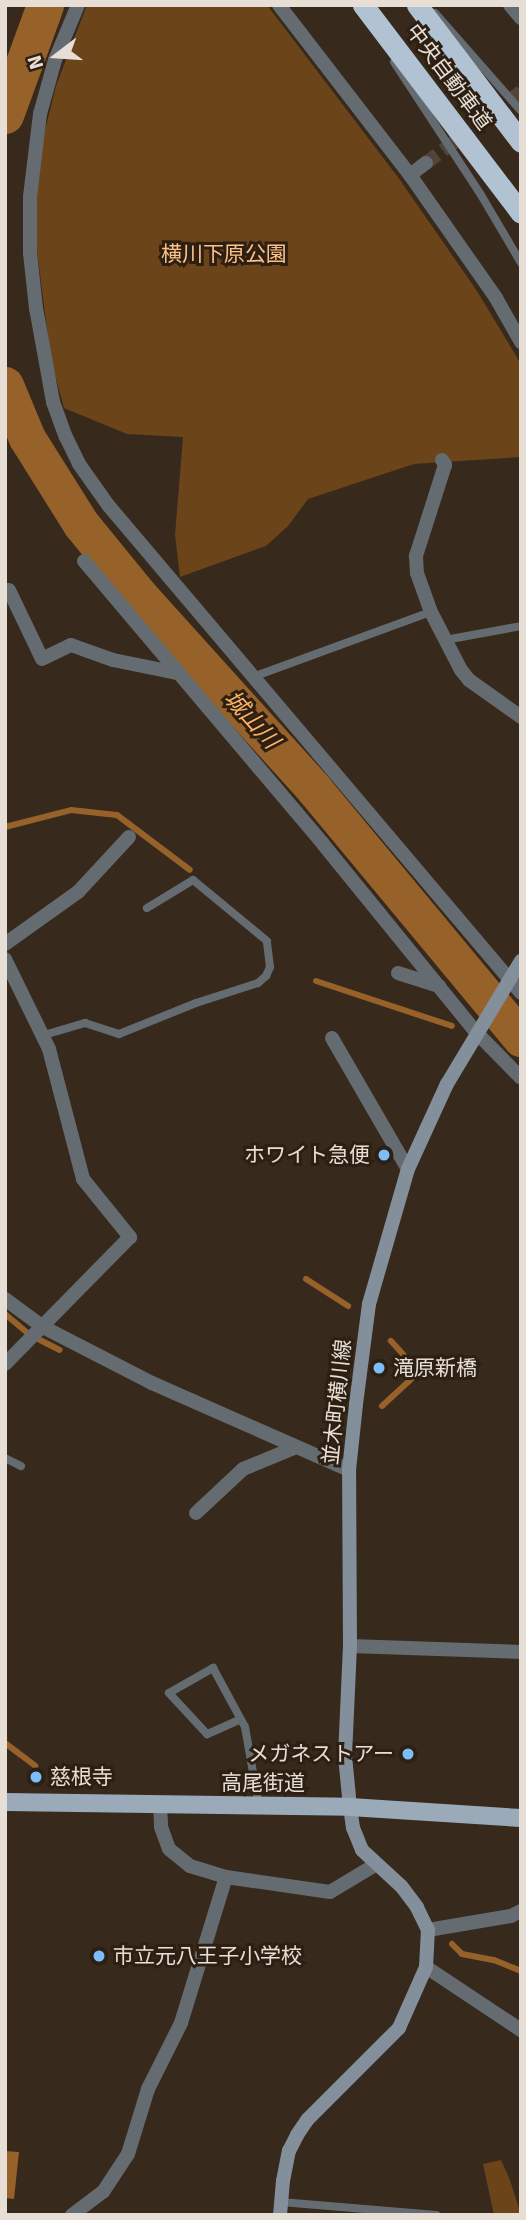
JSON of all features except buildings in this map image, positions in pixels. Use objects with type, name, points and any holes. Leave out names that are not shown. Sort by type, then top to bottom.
[{"type":"highway","name":"中央自動車道","points":[[363,5],[521,213]]},
{"type":"highway","name":"中央自動車道","points":[[417,5],[521,142]]},
{"type":"main road","name":"高尾街道","points":[[5,1802],[350,1807],[521,1818]]},
{"type":"street","points":[[78,5],[55,60],[40,114],[30,198],[30,253],[36,308],[53,402],[66,437],[93,485],[507,983],[521,993]]},
{"type":"street","points":[[279,5],[410,175],[496,298],[521,342]]},
{"type":"street","points":[[510,5],[521,18]]},
{"type":"street","points":[[410,175],[426,163]]},
{"type":"street","points":[[442,460],[445,465],[416,556],[417,573],[431,612],[469,680],[521,717]]},
{"type":"street","points":[[84,561],[439,986],[521,1077]]},
{"type":"street","points":[[6,588],[42,659],[71,645],[113,660],[177,673]]},
{"type":"street","points":[[5,944],[78,892],[129,837]]},
{"type":"street","points":[[5,959],[44,1035],[83,1179],[130,1237],[5,1364]]},
{"type":"street","points":[[478,1028],[521,961]]},
{"type":"street","points":[[398,973],[439,986]]},
{"type":"street","name":"並木町横川線","points":[[428,1930],[417,1907],[401,1886],[375,1865],[362,1850],[353,1828],[345,1756],[350,1646],[349,1470],[369,1304],[408,1169],[447,1084],[478,1028]]},
{"type":"street","points":[[332,1038],[408,1169]]},
{"type":"street","points":[[5,1299],[43,1327],[152,1383],[349,1470]]},
{"type":"street","points":[[196,1513],[243,1469],[294,1448]]},
{"type":"street","points":[[350,1646],[521,1652]]},
{"type":"street","points":[[160,1805],[161,1827],[169,1849],[190,1866],[226,1877],[330,1892],[375,1865]]},
{"type":"street","points":[[72,2215],[103,2192],[128,2154],[148,2089],[181,2023],[226,1877]]},
{"type":"street","points":[[280,2209],[289,2151],[297,2135],[307,2120],[399,2028],[426,1967],[428,1930],[511,1916],[521,1911]]},
{"type":"street","points":[[426,1967],[521,2030]]},
{"type":"lane","points":[[357,5],[481,195],[521,263]]},
{"type":"lane","points":[[428,5],[521,111]]},
{"type":"lane","points":[[253,677],[431,612]]},
{"type":"lane","points":[[445,640],[521,626]]},
{"type":"lane","points":[[44,1035],[85,1023],[120,1034],[196,1003],[258,983],[266,976],[270,967],[267,941],[192,880],[147,908]]},
{"type":"lane","points":[[5,1458],[21,1466]]},
{"type":"lane","points":[[239,1720],[207,1734],[169,1693],[213,1668],[245,1727],[259,1806]]},
{"type":"lane","points":[[280,2209],[436,2215]]},
{"type":"green space","name":"横川下原公園","points":[[87,5],[267,5],[400,180],[477,291],[521,364],[521,457],[414,464],[308,499],[288,526],[266,546],[180,577],[175,535],[183,437],[127,434],[64,408],[51,360],[36,243],[36,191],[44,134],[56,86]]},
{"type":"green space","points":[[501,2160],[521,2215],[494,2215],[483,2164]]},
{"type":"shaded area","points":[[5,2151],[19,2152],[14,2199],[5,2198]]},
{"type":"waterway","name":"城山川","points":[[5,115],[45,5]]},
{"type":"waterway","name":"城山川","points":[[5,385],[27,438],[81,524],[138,594],[314,789],[521,1038]]},
{"type":"waterway","points":[[5,827],[71,810],[117,815],[190,870]]},
{"type":"waterway","points":[[316,981],[452,1026]]},
{"type":"waterway","points":[[306,1279],[348,1306]]},
{"type":"waterway","points":[[5,1314],[29,1334]]},
{"type":"waterway","points":[[40,1340],[60,1350]]},
{"type":"waterway","points":[[382,1406],[419,1372],[391,1341]]},
{"type":"waterway","points":[[419,1372],[449,1374]]},
{"type":"waterway","points":[[5,1743],[35,1766]]},
{"type":"waterway","points":[[452,1944],[462,1954],[494,1960],[521,1971]]},
{"type":"tunnel","points":[[426,163],[521,92]]},
{"type":"place","name":"ホワイト急便","points":[[384,1155]]},
{"type":"place","name":"滝原新橋","points":[[379,1368]]},
{"type":"place","name":"メガネストアー","points":[[408,1754]]},
{"type":"place","name":"慈根寺","points":[[36,1777]]},
{"type":"place","name":"市立元八王子小学校","points":[[99,1956]]}]
